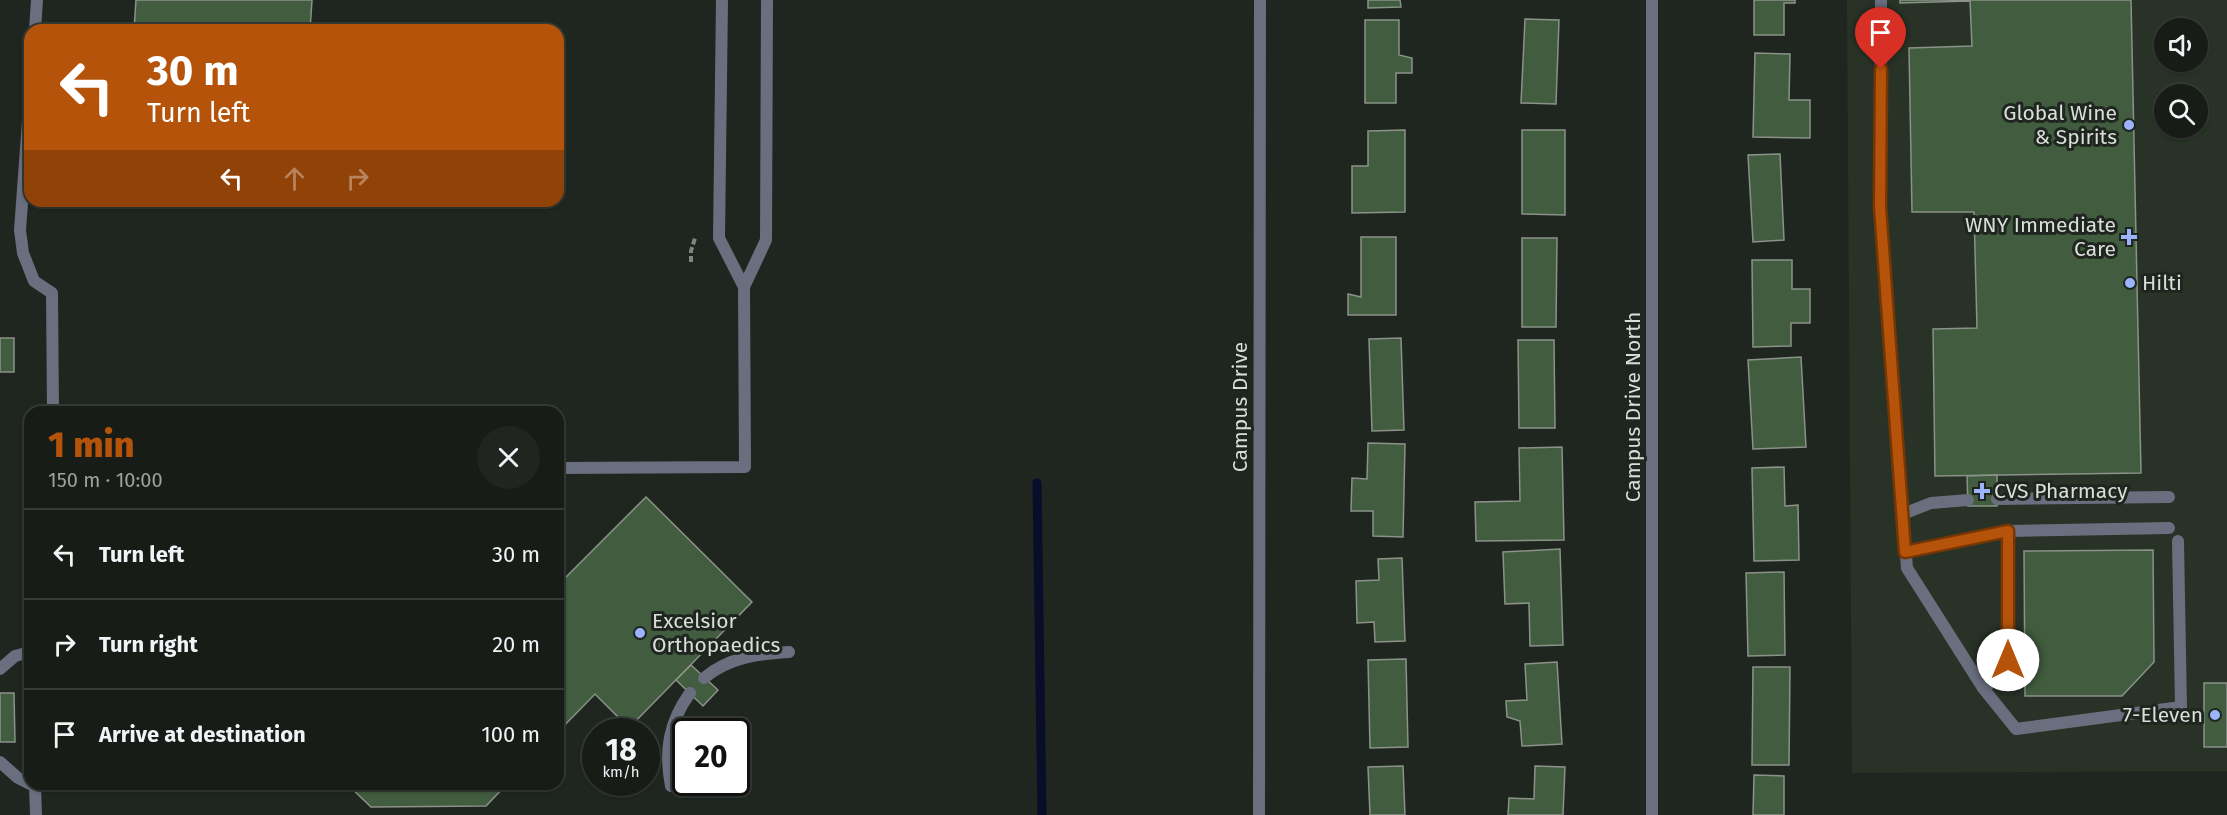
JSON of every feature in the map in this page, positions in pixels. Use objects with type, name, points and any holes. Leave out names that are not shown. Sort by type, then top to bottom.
[{"type":"street","points":[[35,24],[37,0]]},
{"type":"street","points":[[722,0],[720,238],[744,287]]},
{"type":"street","points":[[564,468],[745,467],[744,287],[766,240],[767,0]]},
{"type":"street","name":"Campus Drive","points":[[1259,815],[1260,0]]},
{"type":"street","name":"Campus Drive North","points":[[1652,0],[1652,815]]},
{"type":"street","points":[[1881,0],[1880,207],[1907,568],[1983,688],[2016,729],[2181,707],[2178,541]]},
{"type":"street","points":[[24,176],[20,230],[23,253],[34,281],[52,293],[53,406]]},
{"type":"street","points":[[1997,499],[2169,497]]},
{"type":"street","points":[[1903,514],[1931,503],[1968,500]]},
{"type":"street","points":[[1905,552],[2008,531],[2169,528]]},
{"type":"street","points":[[1983,688],[2004,673],[2008,665],[2008,531]]},
{"type":"street","points":[[704,678],[714,670],[755,654],[789,652]]},
{"type":"street","points":[[0,669],[15,656],[24,653]]},
{"type":"street","points":[[671,786],[667,765],[668,742],[680,706],[690,693]]},
{"type":"street","points":[[0,762],[24,781]]},
{"type":"street","points":[[34,790],[36,815]]},
{"type":"shaded area","points":[[1847,0],[2227,0],[2227,771],[1852,773]]},
{"type":"building","points":[[136,0],[312,0],[310,24],[134,24]]},
{"type":"building","points":[[1368,0],[1400,0],[1401,7],[1368,8]]},
{"type":"building","points":[[1754,0],[1795,0],[1795,3],[1784,3],[1784,35],[1754,35]]},
{"type":"building","points":[[1900,0],[2131,0],[2141,473],[1935,476],[1933,329],[1977,328],[1974,212],[1912,212],[1909,48],[1972,46],[1970,1],[1900,3]]},
{"type":"building","points":[[1525,19],[1559,20],[1556,104],[1521,103]]},
{"type":"building","points":[[1365,20],[1399,20],[1399,55],[1412,58],[1412,73],[1396,73],[1396,103],[1365,103]]},
{"type":"building","points":[[1755,53],[1790,54],[1789,100],[1810,100],[1810,138],[1753,137]]},
{"type":"building","points":[[1405,130],[1405,212],[1352,213],[1352,166],[1368,166],[1368,131]]},
{"type":"building","points":[[1522,130],[1565,130],[1565,215],[1522,214]]},
{"type":"building","points":[[1780,154],[1784,240],[1753,242],[1748,155]]},
{"type":"building","points":[[1361,237],[1396,237],[1396,315],[1348,315],[1348,294],[1361,297]]},
{"type":"building","points":[[1522,238],[1557,238],[1556,327],[1522,327]]},
{"type":"building","points":[[1752,260],[1792,260],[1792,289],[1810,289],[1810,323],[1791,323],[1791,346],[1753,347]]},
{"type":"building","points":[[0,338],[14,338],[14,372],[0,372]]},
{"type":"building","points":[[1401,338],[1404,430],[1372,431],[1369,339]]},
{"type":"building","points":[[1518,340],[1554,340],[1555,428],[1519,428]]},
{"type":"building","points":[[1801,357],[1806,447],[1753,449],[1748,360]]},
{"type":"building","points":[[1368,443],[1405,444],[1403,537],[1373,536],[1373,511],[1351,511],[1352,478],[1367,479]]},
{"type":"building","points":[[1562,447],[1564,540],[1476,541],[1475,502],[1520,501],[1519,448]]},
{"type":"building","points":[[1784,467],[1785,506],[1798,505],[1799,560],[1754,561],[1752,468]]},
{"type":"building","points":[[1997,475],[1997,506],[1968,506],[1967,476]]},
{"type":"building","name":"Excelsior Orthopaedics","points":[[646,497],[752,602],[639,718],[619,718],[595,694],[564,726],[564,579]]},
{"type":"building","points":[[1560,549],[1563,645],[1530,646],[1529,603],[1505,604],[1503,552]]},
{"type":"building","points":[[2153,550],[2154,662],[2122,696],[2025,696],[2024,551]]},
{"type":"building","points":[[1402,558],[1405,641],[1375,642],[1374,622],[1357,623],[1356,581],[1379,580],[1378,559]]},
{"type":"building","points":[[1784,572],[1785,655],[1748,656],[1746,573]]},
{"type":"building","points":[[1406,659],[1408,747],[1370,748],[1368,660]]},
{"type":"building","points":[[1557,662],[1562,744],[1522,746],[1520,721],[1507,717],[1506,701],[1527,700],[1525,664]]},
{"type":"building","points":[[691,665],[718,690],[703,706],[676,680]]},
{"type":"building","points":[[1753,667],[1790,667],[1789,765],[1752,765]]},
{"type":"building","name":"7-Eleven","points":[[2204,683],[2227,683],[2227,747],[2204,747]]},
{"type":"building","points":[[0,693],[14,693],[15,742],[0,742]]},
{"type":"building","points":[[1403,766],[1405,815],[1370,815],[1368,767]]},
{"type":"building","points":[[1535,766],[1565,767],[1563,815],[1508,815],[1509,798],[1534,799]]},
{"type":"building","points":[[1754,775],[1784,776],[1784,815],[1753,815]]},
{"type":"building","points":[[353,790],[501,790],[486,806],[371,807]]},
{"type":"waterway","points":[[1037,483],[1042,815]]},
{"type":"place","name":"Global Wine & Spirits","points":[[2129,125]]},
{"type":"place","name":"WNY Immediate Care","points":[[2129,237]]},
{"type":"place","name":"Hilti","points":[[2130,283]]},
{"type":"place","name":"CVS Pharmacy","points":[[1982,491]]},
{"type":"place","name":"Excelsior Orthopaedics","points":[[640,633]]},
{"type":"place","name":"7-Eleven","points":[[2215,715]]},
{"type":"route","points":[[1881,69],[1880,207],[1905,552],[2008,531],[2008,660]]}]
